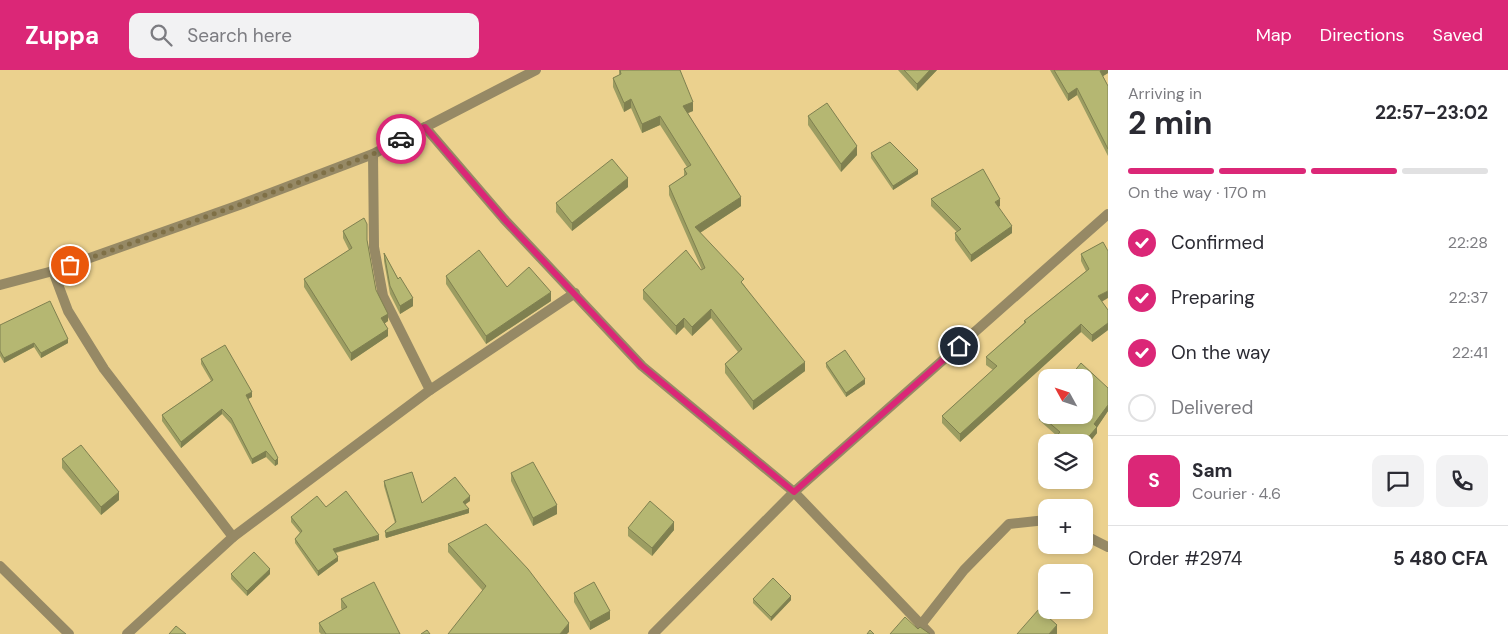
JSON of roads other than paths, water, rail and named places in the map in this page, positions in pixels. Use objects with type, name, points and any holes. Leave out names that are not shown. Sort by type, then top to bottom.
[{"type":"street","points":[[0,285],[53,271],[242,204],[373,154],[536,70]]},
{"type":"street","points":[[425,127],[504,219],[642,366],[794,492],[920,626],[930,634]]},
{"type":"street","points":[[373,154],[374,247],[383,296],[430,390]]},
{"type":"street","points":[[653,634],[794,492],[1108,214]]},
{"type":"street","points":[[53,271],[68,312],[104,369],[233,537]]},
{"type":"street","points":[[127,634],[233,537],[430,390],[575,293]]},
{"type":"street","points":[[920,626],[964,570],[1009,524],[1038,521]]},
{"type":"street","points":[[1093,540],[1108,547]]},
{"type":"street","points":[[0,566],[69,634]]}]
